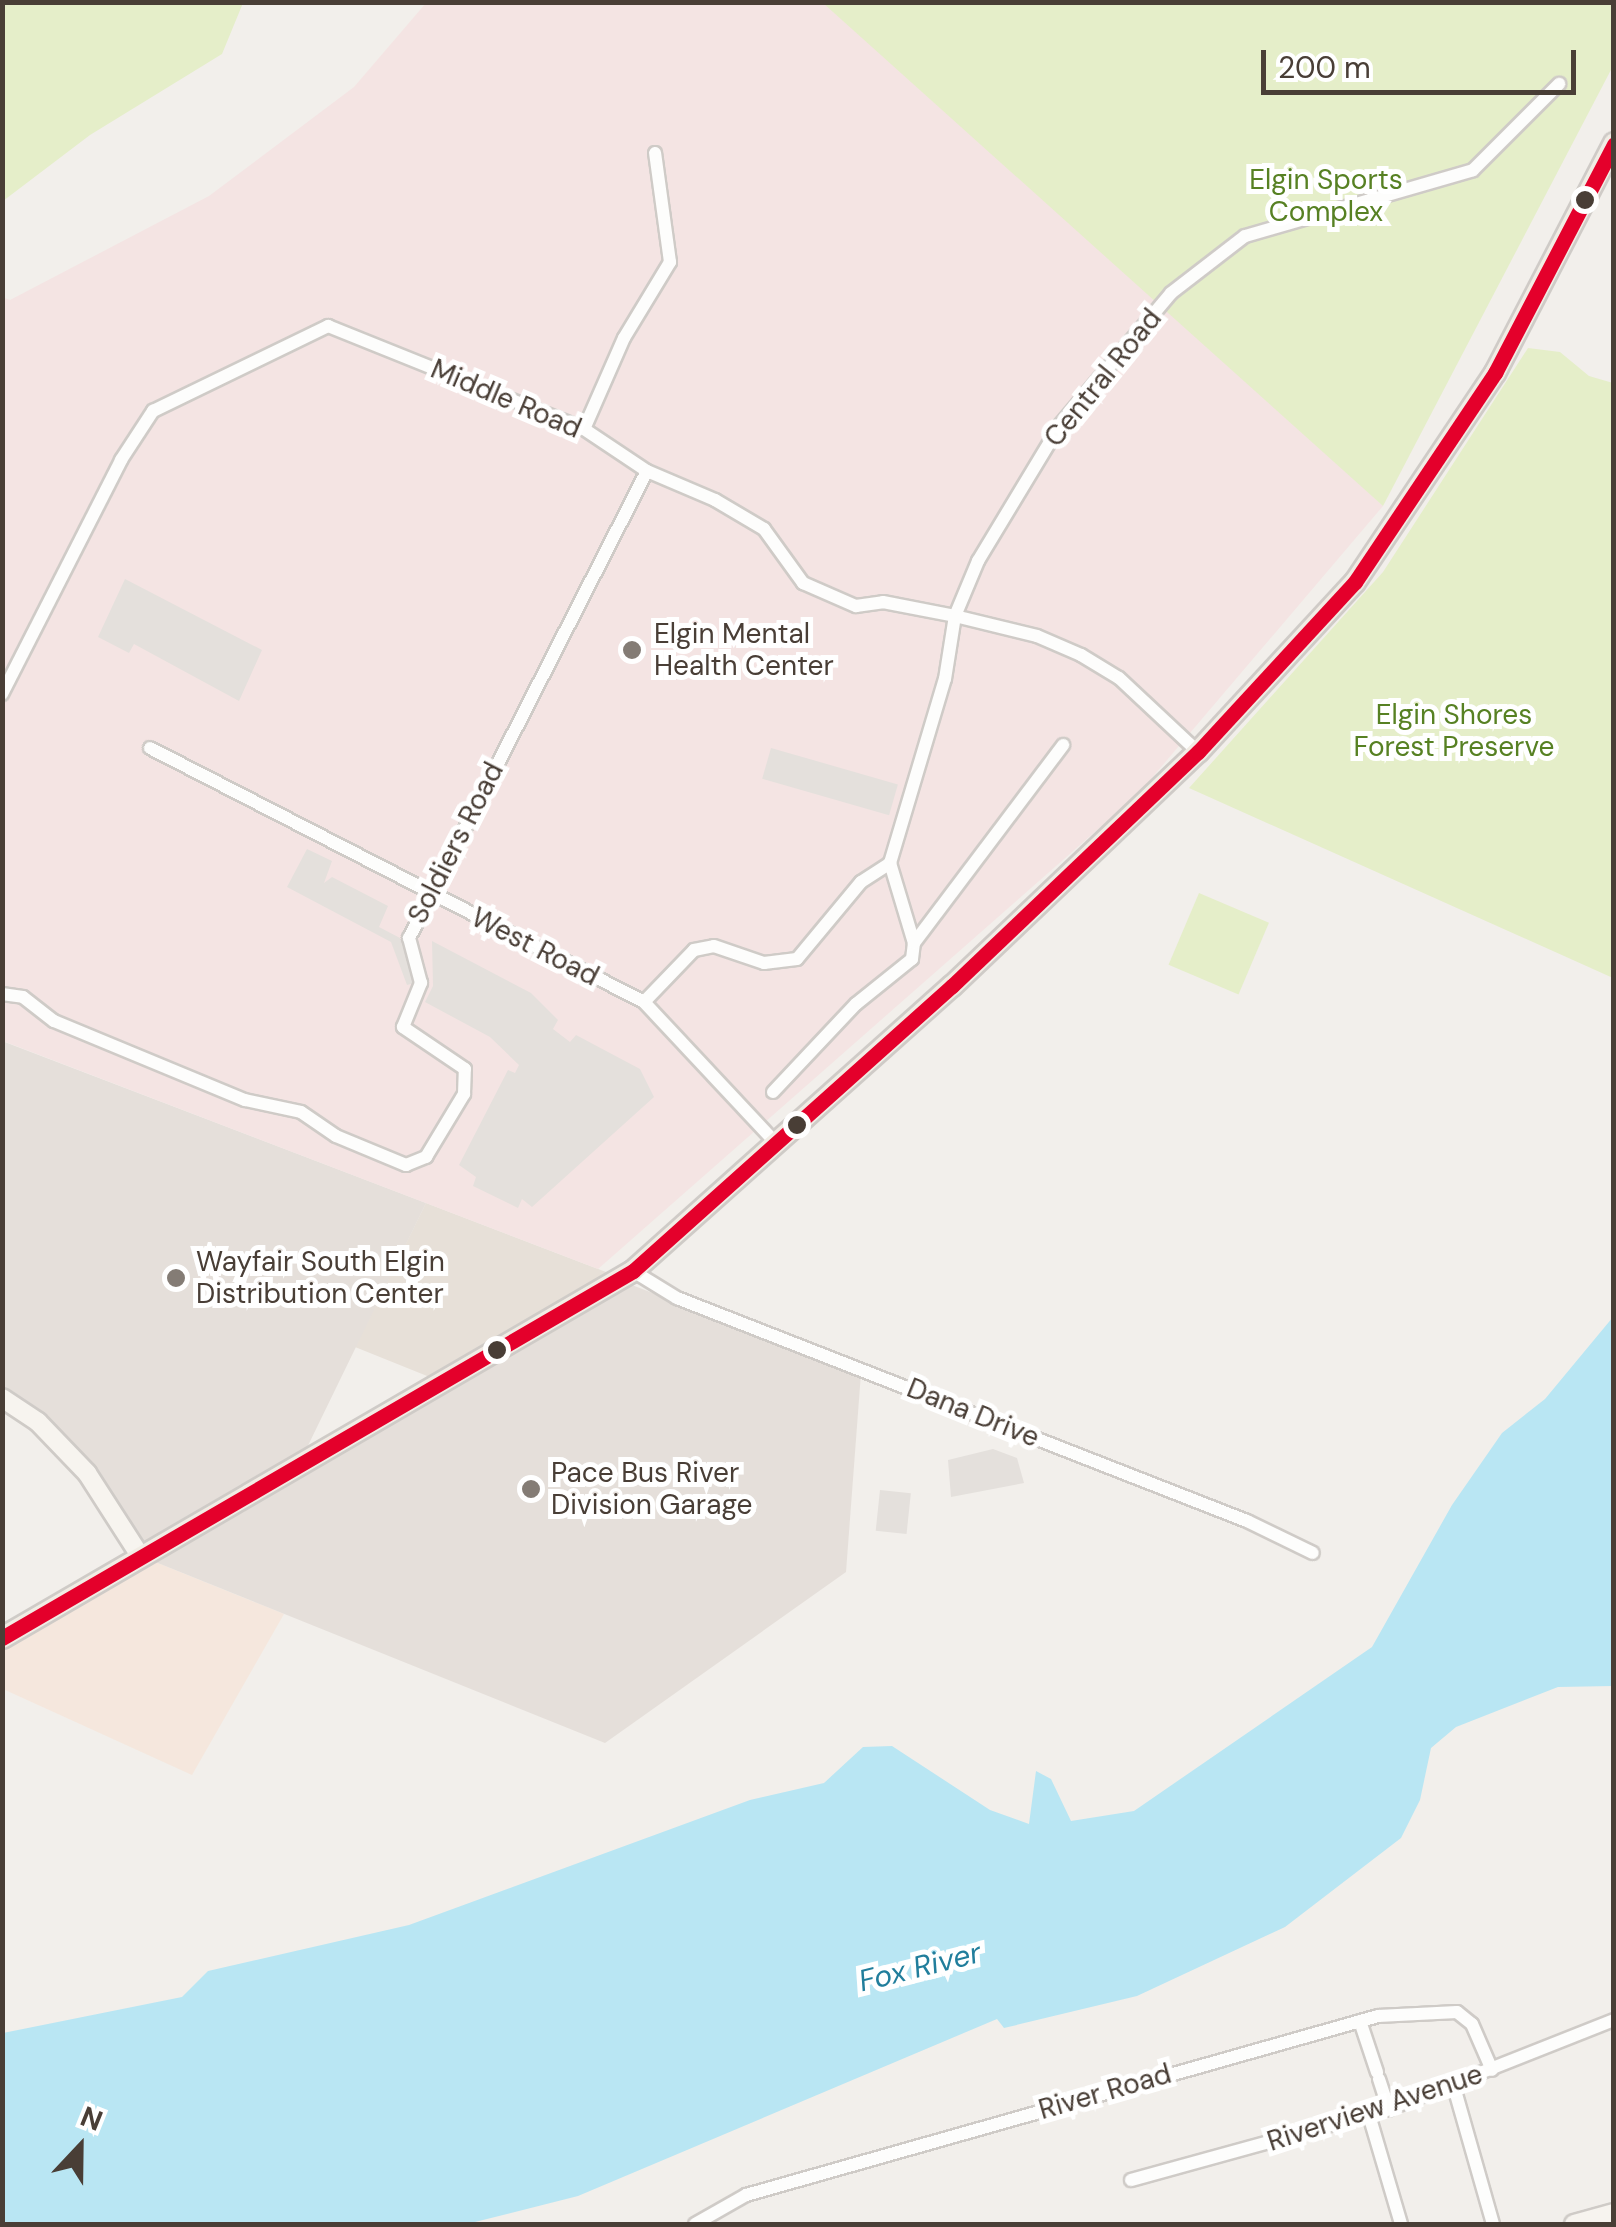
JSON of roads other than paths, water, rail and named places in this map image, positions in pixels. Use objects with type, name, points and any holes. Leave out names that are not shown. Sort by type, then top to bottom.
[{"type":"main road","points":[[2,1638],[579,1307],[633,1271],[952,986],[1198,752],[1355,582],[1495,374],[1614,143]]},
{"type":"street","name":"Central Road","points":[[890,863],[945,679],[956,616],[978,562],[1060,425],[1171,294],[1244,236],[1473,170],[1559,84]]},
{"type":"street","points":[[584,429],[624,338],[670,262],[655,153]]},
{"type":"street","name":"Middle Road","points":[[2,694],[121,460],[153,411],[328,326],[584,429],[647,471],[764,529],[803,583],[856,606],[883,602],[956,616],[1037,636],[1081,655],[1133,689],[1198,752]]},
{"type":"street","name":"Soldiers Road","points":[[2,994],[245,1100],[301,1112],[336,1136],[406,1165],[426,1158],[464,1094],[466,1069],[403,1026],[421,983],[409,938],[428,892],[647,471]]},
{"type":"street","points":[[914,943],[1063,745]]},
{"type":"street","name":"West Road","points":[[150,748],[644,1002],[775,1142]]},
{"type":"street","points":[[644,1002],[694,950],[714,946],[764,963],[796,959],[861,882],[890,863],[914,943],[912,958],[856,1004],[774,1092]]},
{"type":"street","name":"Dana Drive","points":[[633,1271],[676,1298],[1250,1522],[1313,1554]]},
{"type":"street","points":[[2,1398],[38,1422],[88,1473],[142,1557]]},
{"type":"street","name":"River Road","points":[[696,2224],[746,2195],[1360,2021],[1457,2012],[1472,2024],[1492,2070]]},
{"type":"street","name":"Riverview Avenue","points":[[1131,2180],[1369,2116],[1454,2087],[1614,2020]]},
{"type":"street","points":[[1360,2021],[1388,2109]]},
{"type":"street","points":[[1454,2087],[1493,2224]]},
{"type":"street","points":[[1369,2116],[1401,2224]]},
{"type":"street","points":[[1574,2224],[1614,2213]]},
{"type":"water","name":"Fox River","points":[[1613,1317],[1613,1686],[1558,1687],[1456,1727],[1431,1748],[1420,1800],[1401,1838],[1285,1927],[1137,1996],[1004,2028],[997,2019],[578,2196],[467,2224],[3,2224],[3,2033],[182,1997],[208,1971],[409,1925],[750,1800],[824,1783],[863,1747],[892,1746],[990,1810],[1029,1824],[1036,1771],[1051,1779],[1071,1821],[1134,1811],[1372,1647],[1452,1505],[1502,1433],[1545,1399]]},
{"type":"place","name":"Elgin Mental Health Center","points":[[632,650]]},
{"type":"place","name":"Wayfair South Elgin Distribution Center","points":[[176,1278]]},
{"type":"place","name":"Pace Bus River Division Garage","points":[[531,1489]]},
{"type":"park label","name":"Elgin Sports Complex","points":[[1326,196]]},
{"type":"park label","name":"Elgin Shores Forest Preserve","points":[[1454,731]]}]
